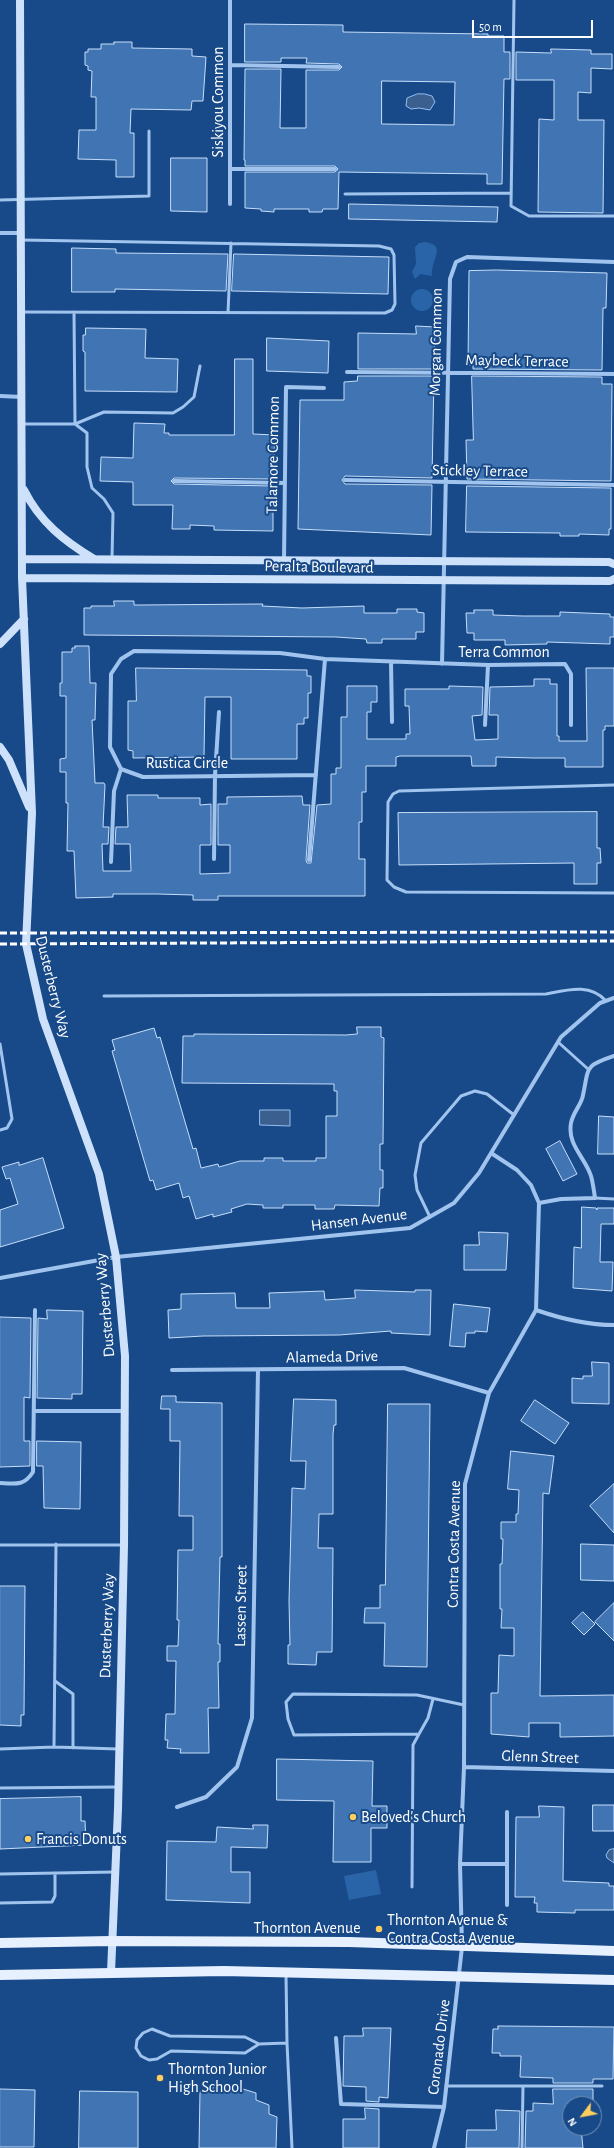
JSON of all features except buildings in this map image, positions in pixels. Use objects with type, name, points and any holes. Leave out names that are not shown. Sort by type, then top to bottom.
[{"type":"main road","name":"Dusterberry Way","points":[[20,0],[23,489],[22,578],[32,813],[26,944],[43,1019],[99,1174],[116,1257],[124,1356],[124,1545],[118,1787],[111,1972]]},
{"type":"main road","points":[[23,489],[36,510],[54,532],[71,545],[95,559]]},
{"type":"main road","name":"Peralta Boulevard","points":[[22,559],[609,562],[614,564]]},
{"type":"main road","name":"Peralta Boulevard","points":[[22,578],[444,582],[610,581],[614,579]]},
{"type":"main road","points":[[0,644],[24,619]]},
{"type":"main road","points":[[0,747],[9,760],[32,813]]},
{"type":"main road","name":"Thornton Avenue","points":[[0,1943],[111,1941],[349,1942],[614,1951]]},
{"type":"main road","points":[[0,1974],[224,1971],[614,1980]]},
{"type":"street","name":"Siskiyou Common","points":[[230,0],[230,204]]},
{"type":"street","points":[[230,65],[339,67]]},
{"type":"street","points":[[230,170],[335,169]]},
{"type":"street","points":[[0,233],[21,236]]},
{"type":"street","name":"Morgan Common","points":[[442,664],[450,279],[456,262],[467,257],[614,262]]},
{"type":"street","name":"Maybeck Terrace","points":[[347,372],[614,374]]},
{"type":"street","name":"Talamore Common","points":[[284,561],[286,387],[324,388]]},
{"type":"street","points":[[0,396],[22,397]]},
{"type":"street","name":"Stickley Terrace","points":[[345,480],[614,485]]},
{"type":"street","points":[[174,481],[285,483]]},
{"type":"street","points":[[111,862],[114,791],[121,769],[110,747],[111,674],[121,659],[134,652],[280,653],[325,659],[442,664]]},
{"type":"street","points":[[309,860],[325,659]]},
{"type":"street","points":[[391,662],[392,722]]},
{"type":"street","name":"Terra Common","points":[[442,664],[565,664],[571,674],[570,725]]},
{"type":"street","points":[[485,725],[488,665]]},
{"type":"street","points":[[214,859],[215,775],[219,712]]},
{"type":"street","name":"Rustica Circle","points":[[121,769],[144,777],[316,775]]},
{"type":"street","name":"Hansen Avenue","points":[[0,1278],[116,1257],[410,1228],[454,1203],[479,1173],[558,1042],[580,1019],[600,1003],[614,998]]},
{"type":"street","points":[[539,1203],[561,1199],[595,1198],[591,1175],[572,1143],[571,1124],[574,1110],[583,1097],[585,1076],[588,1069],[599,1061],[614,1056]]},
{"type":"street","name":"Contra Costa Avenue","points":[[462,1947],[460,1864],[464,1767],[465,1484],[489,1393],[536,1310],[539,1203],[531,1185],[517,1170],[491,1153]]},
{"type":"street","points":[[0,1483],[19,1484],[27,1480],[32,1472],[35,1411],[35,1310]]},
{"type":"street","points":[[536,1310],[558,1318],[591,1325],[614,1325]]},
{"type":"street","name":"Alameda Drive","points":[[172,1370],[404,1368],[489,1393]]},
{"type":"street","name":"Lassen Street","points":[[177,1807],[206,1797],[237,1767],[252,1718],[258,1370]]},
{"type":"street","points":[[35,1411],[124,1411]]},
{"type":"street","name":"Glenn Street","points":[[464,1767],[614,1770]]},
{"type":"street","points":[[507,1812],[507,1905]]},
{"type":"street","points":[[460,1864],[507,1864]]},
{"type":"street","name":"Coronado Drive","points":[[434,2148],[444,2107],[462,1947]]},
{"type":"street","points":[[336,2038],[340,2104],[444,2107]]},
{"type":"lane","points":[[514,0],[511,206],[529,216],[614,216]]},
{"type":"lane","points":[[0,200],[150,196],[149,131]]},
{"type":"lane","points":[[345,194],[511,193]]},
{"type":"lane","points":[[21,236],[379,246],[391,249],[394,255],[395,304],[392,310],[385,313],[21,312]]},
{"type":"lane","points":[[228,313],[231,243]]},
{"type":"lane","points":[[74,312],[75,424],[87,434],[87,467],[92,488],[104,499],[113,513],[112,560]]},
{"type":"lane","points":[[22,424],[75,424],[104,412],[173,413],[183,407],[194,397],[200,366]]},
{"type":"lane","points":[[614,785],[399,791],[393,794],[388,802],[387,872],[387,880],[394,887],[406,892],[614,893]]},
{"type":"lane","points":[[104,996],[546,994],[576,988],[601,995],[606,1001]]},
{"type":"lane","points":[[558,1042],[588,1069]]},
{"type":"lane","points":[[0,1044],[12,1119],[7,1128],[0,1130]]},
{"type":"lane","points":[[430,1217],[417,1190],[416,1175],[420,1143],[461,1096],[475,1091],[487,1094],[514,1115]]},
{"type":"lane","points":[[595,1198],[614,1199]]},
{"type":"lane","points":[[54,1747],[56,1544]]},
{"type":"lane","points":[[0,1545],[124,1545]]},
{"type":"lane","points":[[55,1681],[73,1694],[73,1748]]},
{"type":"lane","points":[[418,1734],[304,1737],[294,1735],[288,1719],[286,1702],[293,1694],[417,1695],[464,1705]]},
{"type":"lane","points":[[412,1887],[413,1745],[428,1718],[433,1699]]},
{"type":"lane","points":[[0,1749],[54,1747],[118,1749]]},
{"type":"lane","points":[[0,1788],[118,1787]]},
{"type":"lane","points":[[0,1874],[115,1872]]},
{"type":"lane","points":[[0,1903],[52,1902],[55,1896],[55,1873]]},
{"type":"lane","points":[[286,1973],[287,2043],[292,2148]]},
{"type":"lane","points":[[259,2044],[245,2053],[171,2051],[157,2059],[149,2060],[141,2056],[136,2048],[137,2040],[143,2033],[152,2029],[170,2036],[245,2037],[259,2044],[287,2043]]},
{"type":"lane","points":[[446,2086],[602,2086]]},
{"type":"lane","points":[[522,2148],[523,2086]]},
{"type":"shaded area","points":[[417,94],[432,96],[435,102],[430,110],[419,108],[411,109],[406,106],[407,98]]},
{"type":"shaded area","points":[[425,242],[436,246],[437,250],[433,264],[432,276],[420,274],[415,279],[412,272],[416,264],[415,247],[419,243]]},
{"type":"shaded area","points":[[422,289],[430,292],[433,300],[430,308],[422,311],[414,308],[411,300],[414,292]]},
{"type":"shaded area","points":[[260,1110],[290,1110],[290,1126],[260,1125]]},
{"type":"shaded area","points":[[614,1849],[614,1863],[607,1858],[606,1855],[609,1850]]},
{"type":"shaded area","points":[[376,1870],[381,1894],[349,1900],[344,1876]]},
{"type":"railway","points":[[0,933],[614,932]]},
{"type":"railway","points":[[0,944],[614,941]]},
{"type":"place","name":"Beloved's Church","points":[[353,1817]]},
{"type":"place","name":"Francis Donuts","points":[[28,1839]]},
{"type":"place","name":"Thornton Avenue & Contra Costa Avenue","points":[[379,1929]]},
{"type":"place","name":"Thornton Junior High School","points":[[160,2078]]}]
